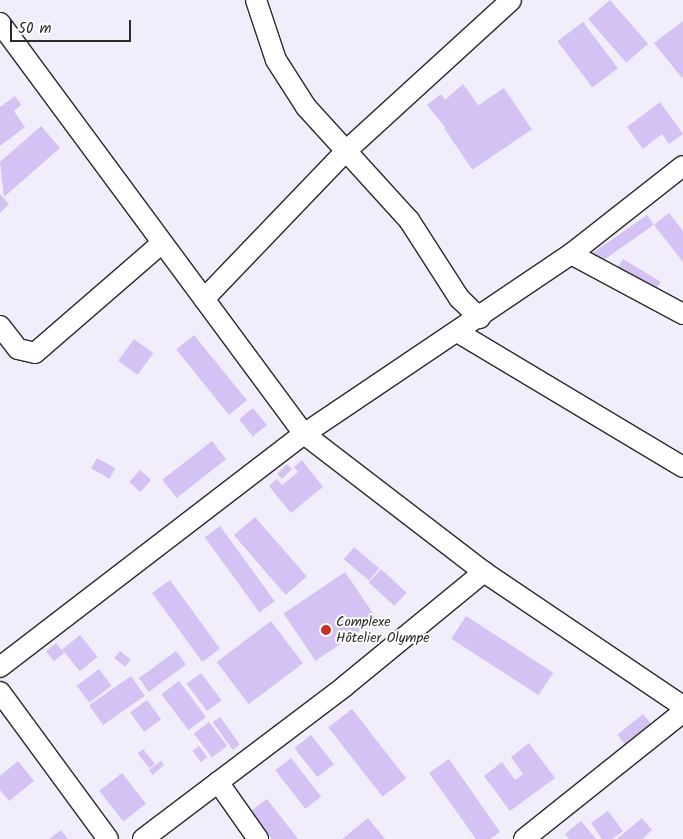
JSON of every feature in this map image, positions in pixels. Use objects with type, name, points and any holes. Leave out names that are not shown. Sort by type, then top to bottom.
[{"type":"street","points":[[256,0],[276,60],[306,107],[409,220],[460,298],[480,318]]},
{"type":"street","points":[[204,299],[347,150],[511,0]]},
{"type":"street","points":[[0,23],[304,434],[484,572],[683,706]]},
{"type":"street","points":[[0,667],[304,434],[459,333],[680,174]]},
{"type":"street","points":[[0,326],[18,349],[35,353],[162,243]]},
{"type":"street","points":[[570,254],[683,314]]},
{"type":"street","points":[[459,333],[683,467]]},
{"type":"street","points":[[143,839],[484,572]]},
{"type":"street","points":[[0,692],[108,839]]},
{"type":"street","points":[[524,839],[683,712]]},
{"type":"street","points":[[218,782],[258,839]]},
{"type":"building","points":[[610,0],[648,44],[626,63],[588,19]]},
{"type":"building","points":[[683,21],[683,77],[682,78],[654,43]]},
{"type":"building","points":[[583,22],[618,68],[592,88],[557,41]]},
{"type":"building","points":[[463,84],[479,106],[446,128],[427,105],[441,94],[445,100]]},
{"type":"building","points":[[504,88],[532,129],[472,170],[444,128]]},
{"type":"building","points":[[15,96],[21,105],[14,111],[25,127],[0,146],[0,107]]},
{"type":"building","points":[[660,102],[683,134],[669,144],[662,134],[643,149],[627,127]]},
{"type":"building","points":[[41,126],[60,148],[4,197],[0,162]]},
{"type":"building","points":[[0,194],[9,204],[0,213]]},
{"type":"building","points":[[669,213],[683,231],[683,262],[654,225]]},
{"type":"building","points":[[647,215],[654,225],[597,264],[590,255]]},
{"type":"building","points":[[623,259],[661,282],[653,295],[615,272]]},
{"type":"building","points":[[194,335],[247,400],[229,415],[176,349]]},
{"type":"building","points":[[134,339],[153,353],[138,375],[118,361]]},
{"type":"building","points":[[253,408],[267,425],[253,436],[239,419]]},
{"type":"building","points":[[212,441],[226,459],[177,498],[162,480]]},
{"type":"building","points":[[97,458],[115,468],[110,479],[91,468]]},
{"type":"building","points":[[302,460],[323,487],[291,513],[269,486],[277,479],[282,485],[298,472],[294,467]]},
{"type":"building","points":[[287,464],[292,469],[282,479],[277,474]]},
{"type":"building","points":[[140,470],[151,480],[140,492],[129,482]]},
{"type":"building","points":[[255,517],[307,577],[286,595],[234,535]]},
{"type":"building","points":[[220,526],[275,601],[259,612],[205,537]]},
{"type":"building","points":[[354,547],[379,568],[369,580],[344,559]]},
{"type":"building","points":[[381,569],[407,593],[394,606],[369,582]]},
{"type":"building","points":[[345,572],[377,619],[316,661],[284,613]]},
{"type":"building","points":[[170,580],[220,649],[202,662],[152,593]]},
{"type":"building","points":[[466,616],[553,673],[539,695],[451,639]]},
{"type":"building","points":[[271,621],[303,663],[249,704],[217,662]]},
{"type":"building","points":[[80,635],[98,657],[80,671],[62,649]]},
{"type":"building","points":[[56,643],[64,653],[54,661],[46,651]]},
{"type":"building","points":[[120,651],[131,660],[125,667],[114,658]]},
{"type":"building","points":[[176,651],[186,665],[149,692],[139,678]]},
{"type":"building","points":[[99,669],[112,686],[89,703],[77,686]]},
{"type":"building","points":[[201,673],[221,700],[207,711],[187,684]]},
{"type":"building","points":[[131,676],[145,696],[103,725],[89,705]]},
{"type":"building","points":[[179,681],[206,717],[189,730],[161,694]]},
{"type":"building","points":[[147,700],[161,719],[144,732],[130,712]]},
{"type":"building","points":[[352,709],[406,778],[383,797],[328,727]]},
{"type":"building","points":[[643,714],[651,724],[626,745],[617,735]]},
{"type":"building","points":[[220,717],[240,745],[233,750],[213,722]]},
{"type":"building","points":[[209,722],[227,746],[212,757],[194,733]]},
{"type":"building","points":[[311,735],[334,764],[317,777],[294,748]]},
{"type":"building","points":[[529,743],[555,778],[510,811],[484,776],[502,762],[515,780],[523,774],[511,757]]},
{"type":"building","points":[[199,746],[207,757],[201,762],[193,751]]},
{"type":"building","points":[[143,749],[155,764],[150,768],[138,753]]},
{"type":"building","points":[[291,758],[321,797],[305,809],[275,770]]},
{"type":"building","points":[[449,759],[500,832],[490,839],[476,839],[429,773]]},
{"type":"building","points":[[18,761],[34,781],[9,801],[0,790],[0,776]]},
{"type":"building","points":[[161,761],[164,765],[153,775],[149,770]]},
{"type":"building","points":[[122,773],[146,804],[123,822],[99,791]]},
{"type":"building","points":[[267,799],[298,839],[272,839],[251,811]]},
{"type":"building","points":[[608,811],[623,831],[612,839],[602,839],[591,823]]},
{"type":"building","points":[[368,818],[385,839],[342,839]]},
{"type":"building","points":[[642,818],[652,830],[642,839],[617,839]]},
{"type":"building","points":[[581,821],[596,839],[569,839],[565,834]]},
{"type":"building","points":[[61,830],[68,839],[49,839]]},
{"type":"place","name":"Complexe Hôtelier Olympe","points":[[326,630]]}]
